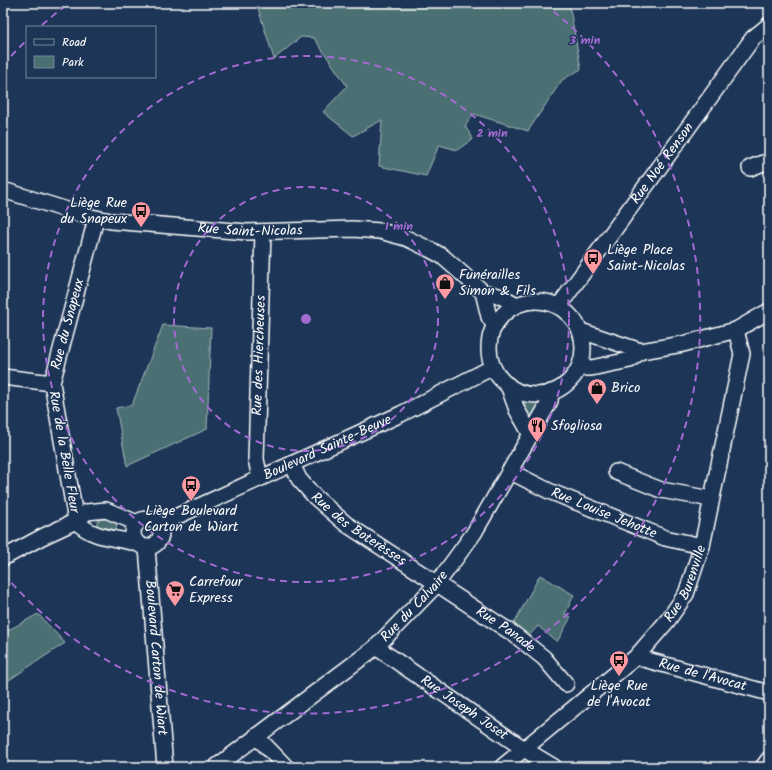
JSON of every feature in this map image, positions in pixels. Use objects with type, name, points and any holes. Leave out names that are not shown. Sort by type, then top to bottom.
[{"type":"street","name":"Rue Noé Renson","points":[[559,306],[753,38],[769,25]]},
{"type":"street","points":[[750,168],[762,163],[769,163]]},
{"type":"street","name":"Rue Saint-Nicolas","points":[[3,190],[96,219],[208,230],[263,232],[353,228],[390,233],[418,244],[442,256],[483,292],[502,297],[517,305]]},
{"type":"street","name":"Rue du Snapeux","points":[[3,377],[52,383],[96,219]]},
{"type":"street","name":"Rue des Hiercheuses","points":[[260,478],[256,459],[263,232]]},
{"type":"street","points":[[483,292],[489,317],[495,326]]},
{"type":"street","points":[[531,301],[545,301],[559,306],[572,317],[581,331],[584,350],[579,368],[568,383],[551,392],[536,395],[522,392],[508,385],[500,377],[493,366],[490,339],[495,326],[504,313],[517,305],[531,301]]},
{"type":"street","points":[[579,368],[591,368],[630,360],[641,352],[683,344],[736,330],[769,311]]},
{"type":"street","name":"Rue Burenville","points":[[502,767],[636,657],[668,620],[686,594],[702,546],[742,354],[736,330]]},
{"type":"street","points":[[581,331],[641,352]]},
{"type":"street","name":"Boulevard Sainte-Beuve","points":[[160,526],[171,519],[447,392],[493,366]]},
{"type":"street","name":"Rue de la Belle Fleur","points":[[52,383],[76,521]]},
{"type":"street","points":[[508,385],[517,410],[530,433]]},
{"type":"street","name":"Rue du Calvaire","points":[[216,767],[376,647],[436,585],[474,533],[530,433],[550,401],[551,392]]},
{"type":"street","name":"Rue des Boterèsses","points":[[292,464],[299,479],[346,524],[436,585]]},
{"type":"street","name":"Rue Louise Jehotte","points":[[509,471],[549,491],[665,538],[702,546]]},
{"type":"street","points":[[616,472],[661,490],[711,499]]},
{"type":"street","points":[[3,558],[76,521],[87,512],[106,510],[137,523]]},
{"type":"street","points":[[76,521],[84,530],[97,536],[142,545],[158,543],[161,538],[160,526],[154,520],[141,520],[137,523],[133,531],[142,545]]},
{"type":"street","name":"Boulevard Carton de Wiart","points":[[142,545],[165,767]]},
{"type":"street","name":"Rue Panade","points":[[436,585],[515,635],[544,658],[566,684]]},
{"type":"street","name":"Rue Joseph Joset","points":[[376,647],[554,767]]},
{"type":"street","name":"Rue de l'Avocat","points":[[636,657],[769,693]]},
{"type":"street","points":[[256,736],[286,767]]},
{"type":"street","points":[[763,767],[769,759]]},
{"type":"shaded area","points":[[529,758],[545,767],[514,767],[523,759]]},
{"type":"green space","points":[[258,3],[569,3],[581,69],[562,80],[528,131],[474,114],[465,126],[473,139],[457,150],[439,145],[426,176],[379,166],[382,120],[353,136],[323,112],[347,86],[314,38],[301,37],[274,59],[257,5]]},
{"type":"green space","points":[[163,325],[211,328],[207,429],[127,466],[116,408],[132,405]]},
{"type":"green space","points":[[524,399],[540,402],[532,418],[528,415],[524,408],[522,401]]},
{"type":"green space","points":[[101,519],[111,519],[117,523],[116,531],[112,532],[97,527],[97,521]]},
{"type":"green space","points":[[540,575],[574,595],[565,614],[571,617],[557,642],[538,626],[529,636],[513,625]]},
{"type":"green space","points":[[38,614],[65,643],[3,684],[3,633]]},
{"type":"place","name":"Liège Rue du Snapeux","points":[[141,228]]},
{"type":"place","name":"Liège Place Saint-Nicolas","points":[[593,275]]},
{"type":"place","name":"Funérailles Simon & Fils","points":[[445,300]]},
{"type":"place","name":"Brico","points":[[597,405]]},
{"type":"place","name":"Sfogliosa","points":[[537,443]]},
{"type":"place","name":"Liège Boulevard Carton de Wiart","points":[[191,502]]},
{"type":"place","name":"Carrefour Express","points":[[175,607]]},
{"type":"place","name":"Liège Rue de l'Avocat","points":[[619,677]]}]
